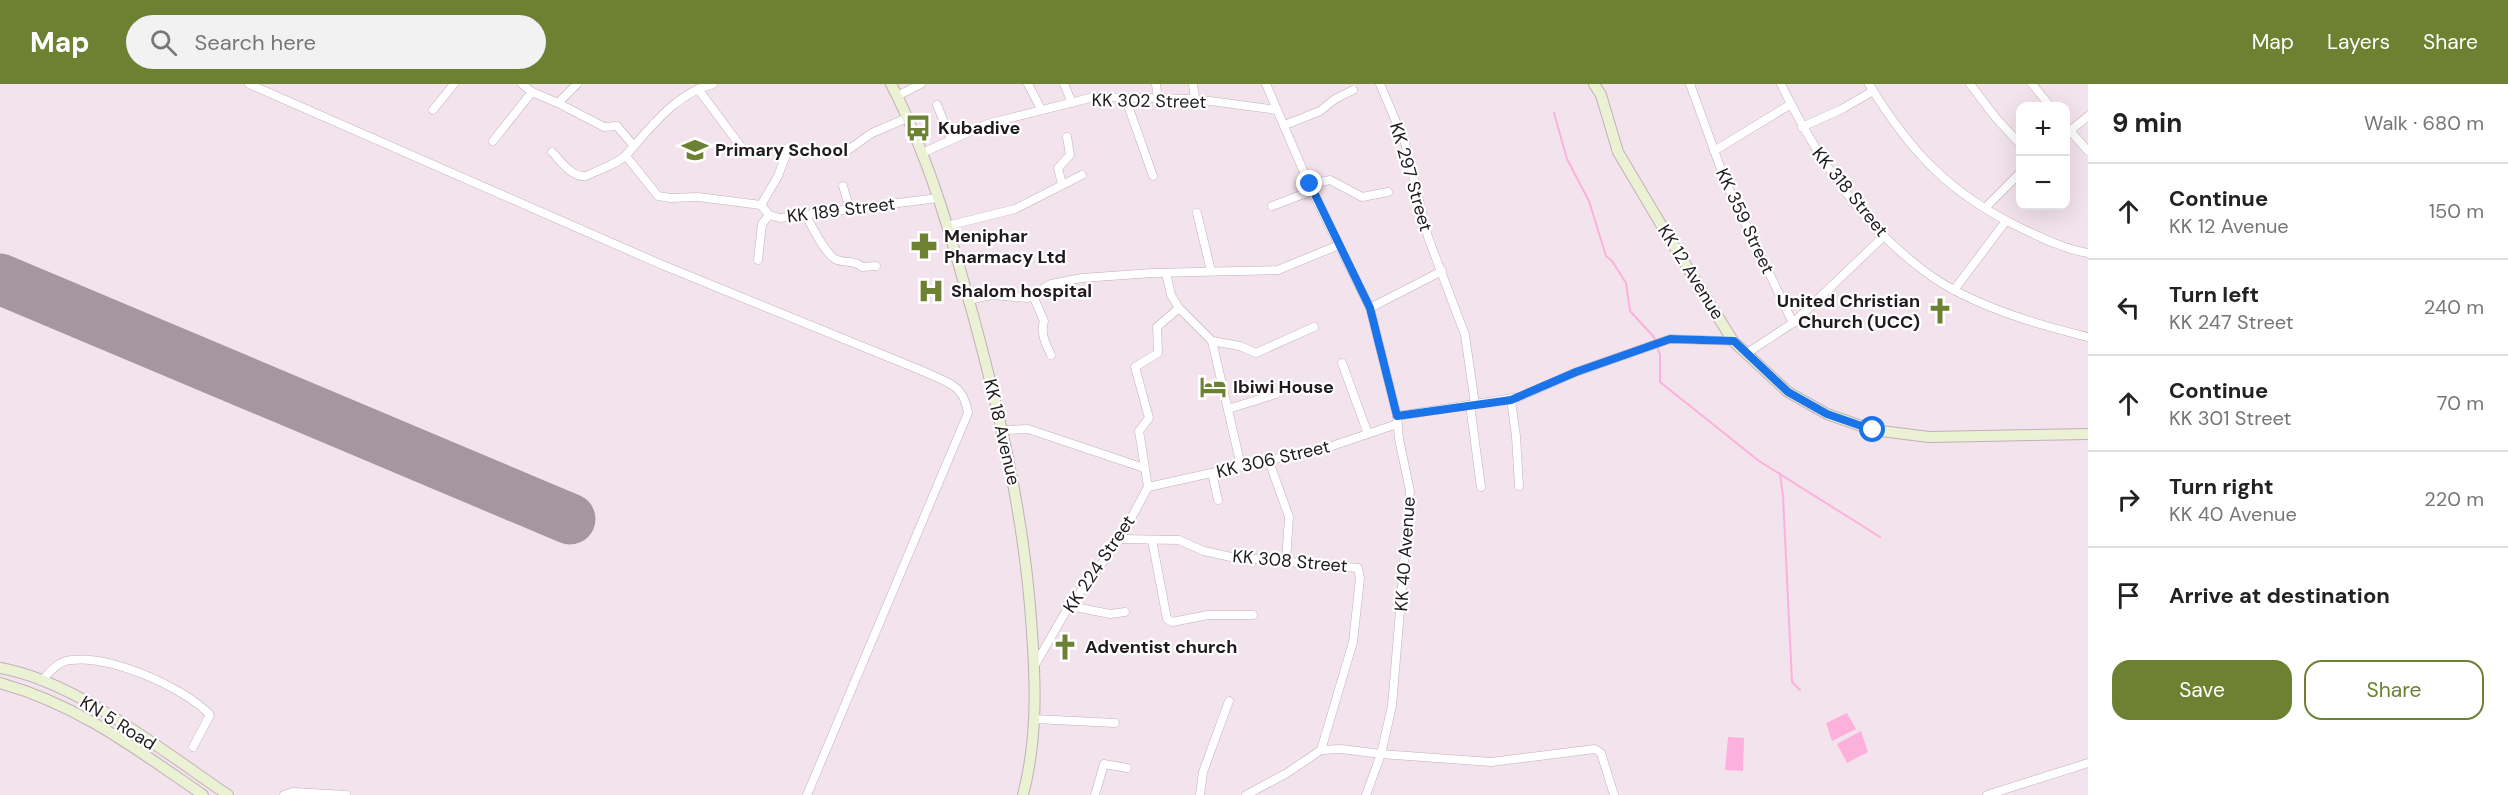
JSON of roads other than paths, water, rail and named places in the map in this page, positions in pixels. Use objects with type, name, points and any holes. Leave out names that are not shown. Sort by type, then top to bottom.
[{"type":"main road","name":"KK 18 Avenue","points":[[891,84],[922,153],[947,226],[1003,430],[1015,484],[1027,560],[1034,667],[1031,760],[1023,795]]},
{"type":"main road","name":"KK 12 Avenue","points":[[1594,84],[1601,95],[1618,152],[1734,341],[1788,392],[1827,414],[1873,430],[1929,437],[2088,434]]},
{"type":"main road","name":"KN 5 Road","points":[[0,668],[61,687],[228,795]]},
{"type":"main road","name":"KN 5 Road","points":[[0,683],[38,694],[80,713],[203,795]]},
{"type":"street","points":[[249,84],[660,264],[925,372],[956,387],[965,397],[968,413],[807,795]]},
{"type":"street","points":[[433,110],[454,84]]},
{"type":"street","points":[[522,84],[531,92],[604,127],[617,126],[633,145]]},
{"type":"street","points":[[558,103],[577,84]]},
{"type":"street","points":[[552,152],[572,172],[581,177],[626,156],[633,145],[661,116],[700,86],[713,84]]},
{"type":"street","points":[[897,96],[921,84]]},
{"type":"street","points":[[1028,84],[1041,109]]},
{"type":"street","points":[[1064,84],[1072,103]]},
{"type":"street","points":[[1156,84],[1158,99]]},
{"type":"street","points":[[1193,84],[1195,99]]},
{"type":"street","name":"KK 40 Avenue","points":[[1266,84],[1311,188],[1370,308],[1397,420],[1410,500],[1392,706],[1381,754],[1366,795]]},
{"type":"street","name":"KK 297 Street","points":[[1380,84],[1405,143],[1428,237],[1465,335],[1481,487]]},
{"type":"street","name":"KK 359 Street","points":[[1690,84],[1714,151],[1744,222],[1793,323]]},
{"type":"street","name":"KK 318 Street","points":[[1781,84],[1802,127],[1838,183],[1884,236],[1921,268],[1954,290],[2010,313],[2088,337]]},
{"type":"street","points":[[1970,84],[2016,140]]},
{"type":"street","points":[[2032,84],[2047,102]]},
{"type":"street","points":[[700,86],[741,148]]},
{"type":"street","points":[[1802,127],[1829,116],[1871,88],[1912,148],[1933,170],[1961,193],[2006,221],[2062,246],[2088,253]]},
{"type":"street","points":[[1285,125],[1320,111],[1335,99],[1353,90]]},
{"type":"street","points":[[493,141],[531,92]]},
{"type":"street","name":"KK 302 Street","points":[[922,153],[987,124],[1094,97],[1195,99],[1277,110]]},
{"type":"street","points":[[1125,97],[1153,176]]},
{"type":"street","name":"KK 359 Street","points":[[1714,151],[1791,104]]},
{"type":"street","points":[[937,105],[951,139]]},
{"type":"street","points":[[2070,128],[2088,116]]},
{"type":"street","points":[[848,150],[872,133],[907,118]]},
{"type":"street","points":[[2070,133],[2088,151]]},
{"type":"street","points":[[1062,184],[1058,168],[1070,155],[1067,137]]},
{"type":"street","points":[[761,205],[778,176],[789,147]]},
{"type":"street","name":"KK 189 Street","points":[[626,156],[658,196],[698,197],[761,205],[769,215],[780,218],[938,198]]},
{"type":"street","points":[[947,226],[1015,209],[1082,175]]},
{"type":"street","points":[[1985,208],[2016,177]]},
{"type":"street","points":[[1272,206],[1330,180],[1362,197],[1388,192]]},
{"type":"street","points":[[843,186],[850,210]]},
{"type":"street","points":[[1197,213],[1211,271]]},
{"type":"street","points":[[805,214],[828,253],[835,259],[857,262],[863,267],[876,266]]},
{"type":"street","points":[[758,260],[762,224],[769,215]]},
{"type":"street","points":[[1954,290],[2006,221]]},
{"type":"street","points":[[1747,353],[1793,323],[1884,236]]},
{"type":"street","points":[[968,300],[992,295],[1022,299],[1033,296],[1045,287],[1067,280],[1166,273],[1278,270],[1339,245]]},
{"type":"street","points":[[1370,308],[1442,271]]},
{"type":"street","points":[[1166,273],[1171,295],[1179,308],[1212,341],[1241,466]]},
{"type":"street","points":[[1033,296],[1044,321],[1043,337],[1051,355]]},
{"type":"street","points":[[1148,487],[1139,431],[1149,418],[1135,368],[1158,352],[1157,327],[1179,308]]},
{"type":"street","points":[[1212,341],[1240,346],[1256,353],[1314,327]]},
{"type":"street","name":"KK 306 Street","points":[[1148,487],[1329,447],[1368,434],[1397,420],[1472,405],[1511,400],[1576,372],[1670,339],[1734,341]]},
{"type":"street","points":[[1342,363],[1368,434]]},
{"type":"street","points":[[1228,409],[1276,394]]},
{"type":"street","points":[[1511,400],[1519,486]]},
{"type":"street","points":[[1003,430],[1028,429],[1144,468]]},
{"type":"street","points":[[1269,461],[1289,517],[1286,561]]},
{"type":"street","points":[[1212,473],[1218,500]]},
{"type":"street","name":"KK 224 Street","points":[[1034,667],[1070,606],[1120,539],[1148,487]]},
{"type":"street","name":"KK 308 Street","points":[[1120,539],[1179,540],[1216,555],[1356,567],[1360,571],[1353,642],[1321,750]]},
{"type":"street","points":[[1152,540],[1167,620],[1172,622],[1208,615],[1253,615]]},
{"type":"street","points":[[1070,606],[1110,614],[1125,612]]},
{"type":"street","points":[[41,681],[56,666],[70,660],[114,665],[158,680],[185,695],[210,715],[193,747]]},
{"type":"street","points":[[1200,795],[1203,772],[1229,701]]},
{"type":"street","points":[[1034,719],[1116,723]]},
{"type":"street","points":[[1246,795],[1287,773],[1321,750],[1341,749],[1491,762],[1595,749],[1601,753],[1614,795]]},
{"type":"street","points":[[1987,795],[2088,763]]},
{"type":"street","points":[[1095,795],[1104,764],[1126,768]]},
{"type":"street","points":[[284,795],[293,792],[346,795]]},
{"type":"waterway","points":[[1554,113],[1567,159],[1589,201],[1606,256],[1612,261],[1626,283],[1630,311],[1654,337],[1660,355],[1660,382],[1759,461],[1880,537]]},
{"type":"waterway","points":[[1780,473],[1792,682],[1800,690]]},
{"type":"place","name":"Kubadive","points":[[918,128]]},
{"type":"place","name":"Primary School","points":[[695,150]]},
{"type":"place","name":"Meniphar Pharmacy Ltd","points":[[924,246]]},
{"type":"place","name":"Shalom hospital","points":[[931,291]]},
{"type":"place","name":"United Christian Church (UCC)","points":[[1940,311]]},
{"type":"place","name":"Ibiwi House","points":[[1213,387]]},
{"type":"place","name":"Adventist church","points":[[1065,647]]}]
